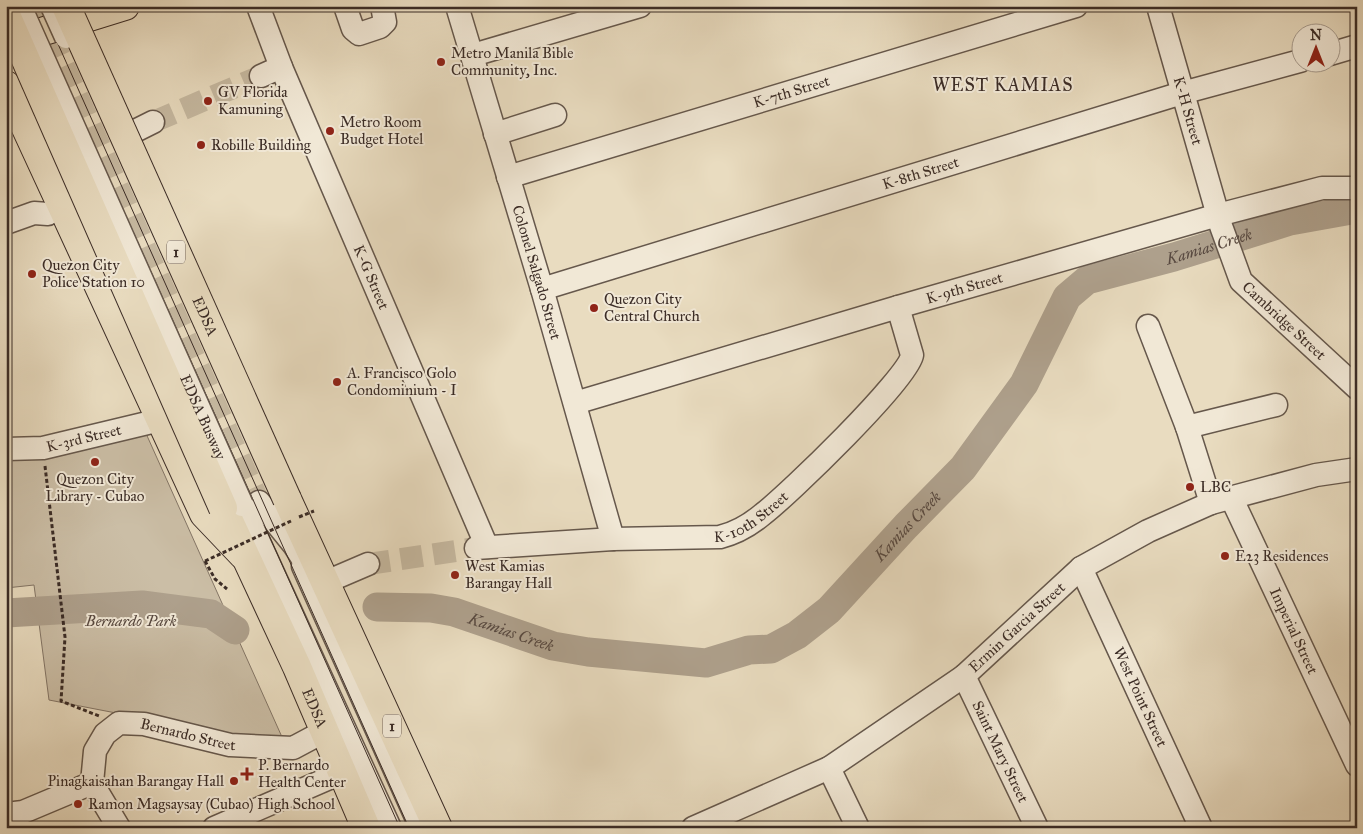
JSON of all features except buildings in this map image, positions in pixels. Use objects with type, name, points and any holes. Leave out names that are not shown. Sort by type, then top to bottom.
[{"type":"main road","points":[[6,43],[50,18],[74,11],[125,6]]},
{"type":"main road","name":"EDSA","points":[[74,11],[257,503],[250,562]]},
{"type":"main road","name":"EDSA","points":[[74,11],[143,127],[333,579],[346,624],[438,828]]},
{"type":"main road","name":"EDSA","points":[[6,15],[257,503],[346,624]]},
{"type":"main road","name":"EDSA","points":[[6,85],[204,514],[250,562],[366,828]]},
{"type":"street","name":"EDSA Busway","points":[[20,6],[257,503],[294,546],[421,828]]},
{"type":"street","name":"K-G Street","points":[[258,6],[271,72],[482,548]]},
{"type":"street","points":[[345,6],[353,29],[359,34],[380,27],[385,22],[382,6]]},
{"type":"street","name":"Colonel Salgado Street","points":[[457,6],[542,288],[613,539]]},
{"type":"street","points":[[473,55],[640,6]]},
{"type":"street","name":"K-7th Street","points":[[508,177],[1076,6]]},
{"type":"street","name":"K-H Street","points":[[1158,6],[1220,220]]},
{"type":"street","name":"EDSA Busway","points":[[50,18],[257,503],[390,828]]},
{"type":"street","points":[[1341,51],[1357,63]]},
{"type":"street","name":"K-8th Street","points":[[542,288],[1182,93],[1290,64]]},
{"type":"street","points":[[496,134],[555,115]]},
{"type":"street","name":"K-9th Street","points":[[574,403],[898,307],[1220,220],[1322,188],[1357,188]]},
{"type":"street","points":[[6,223],[34,213],[48,214]]},
{"type":"street","name":"Cambridge Street","points":[[1220,220],[1241,281],[1256,297],[1357,388]]},
{"type":"street","name":"K-10th Street","points":[[482,548],[613,539],[720,537],[734,534],[763,514],[862,419],[912,360],[911,350],[898,307]]},
{"type":"street","name":"Imperial Street","points":[[1148,326],[1186,427],[1221,500],[1357,765]]},
{"type":"street","points":[[1186,427],[1276,405]]},
{"type":"street","name":"K-3rd Street","points":[[6,449],[43,448],[160,420]]},
{"type":"street","name":"Ermin Garcia Street","points":[[692,828],[829,768],[964,676],[1081,568],[1148,531],[1221,500],[1316,475],[1357,469]]},
{"type":"street","points":[[294,546],[346,624]]},
{"type":"street","points":[[333,579],[368,564]]},
{"type":"street","name":"West Point Street","points":[[1081,568],[1201,828]]},
{"type":"street","name":"Saint Mary Street","points":[[964,676],[1037,828]]},
{"type":"street","name":"Bernardo Street","points":[[92,783],[95,751],[105,734],[119,723],[144,724],[230,745],[293,748],[323,732]]},
{"type":"street","points":[[829,768],[858,828]]},
{"type":"street","points":[[214,828],[341,773]]},
{"type":"street","points":[[18,818],[92,783],[119,828]]},
{"type":"path","points":[[43,448],[56,574],[65,637],[61,701],[119,723]]},
{"type":"path","points":[[227,589],[215,579],[205,560],[314,511]]},
{"type":"green space","name":"Bernardo Park","points":[[144,429],[286,746],[49,700],[34,585],[6,588],[6,455]]},
{"type":"waterway","name":"Kamias Creek","points":[[377,607],[431,608],[454,612],[553,646],[588,652],[706,663],[749,650],[771,649],[797,635],[829,610],[906,526],[963,468],[1024,384],[1067,297],[1087,280],[1174,257],[1290,221],[1357,209]]},
{"type":"waterway","name":"Kamias Creek","points":[[6,613],[142,605],[211,614],[235,630]]},
{"type":"tunnel","points":[[37,6],[259,502]]},
{"type":"tunnel","points":[[153,122],[261,76]]},
{"type":"tunnel","points":[[368,564],[476,548]]},
{"type":"tram line","points":[[32,6],[400,828]]},
{"type":"tram line","points":[[41,6],[409,828]]},
{"type":"place","name":"Metro Manila Bible Community, Inc.","points":[[441,62]]},
{"type":"place","name":"GV Florida Kamuning","points":[[208,101]]},
{"type":"place","name":"Metro Room Budget Hotel","points":[[330,131]]},
{"type":"place","name":"Robille Building","points":[[201,145]]},
{"type":"place","name":"Quezon City Police Station 10","points":[[32,274]]},
{"type":"place","name":"Quezon City Central Church","points":[[594,308]]},
{"type":"place","name":"A. Francisco Golo Condominium - I","points":[[337,382]]},
{"type":"place","name":"Quezon City Library - Cubao","points":[[95,462]]},
{"type":"place","name":"LBC","points":[[1190,487]]},
{"type":"place","name":"E23 Residences","points":[[1225,556]]},
{"type":"place","name":"West Kamias Barangay Hall","points":[[455,575]]},
{"type":"place","name":"P. Bernardo Health Center","points":[[247,774]]},
{"type":"place","name":"Pinagkaisahan Barangay Hall","points":[[234,781]]},
{"type":"place","name":"Ramon Magsaysay (Cubao) High School","points":[[78,804]]},
{"type":"district","name":"WEST KAMIAS","points":[[1003,85]]}]
